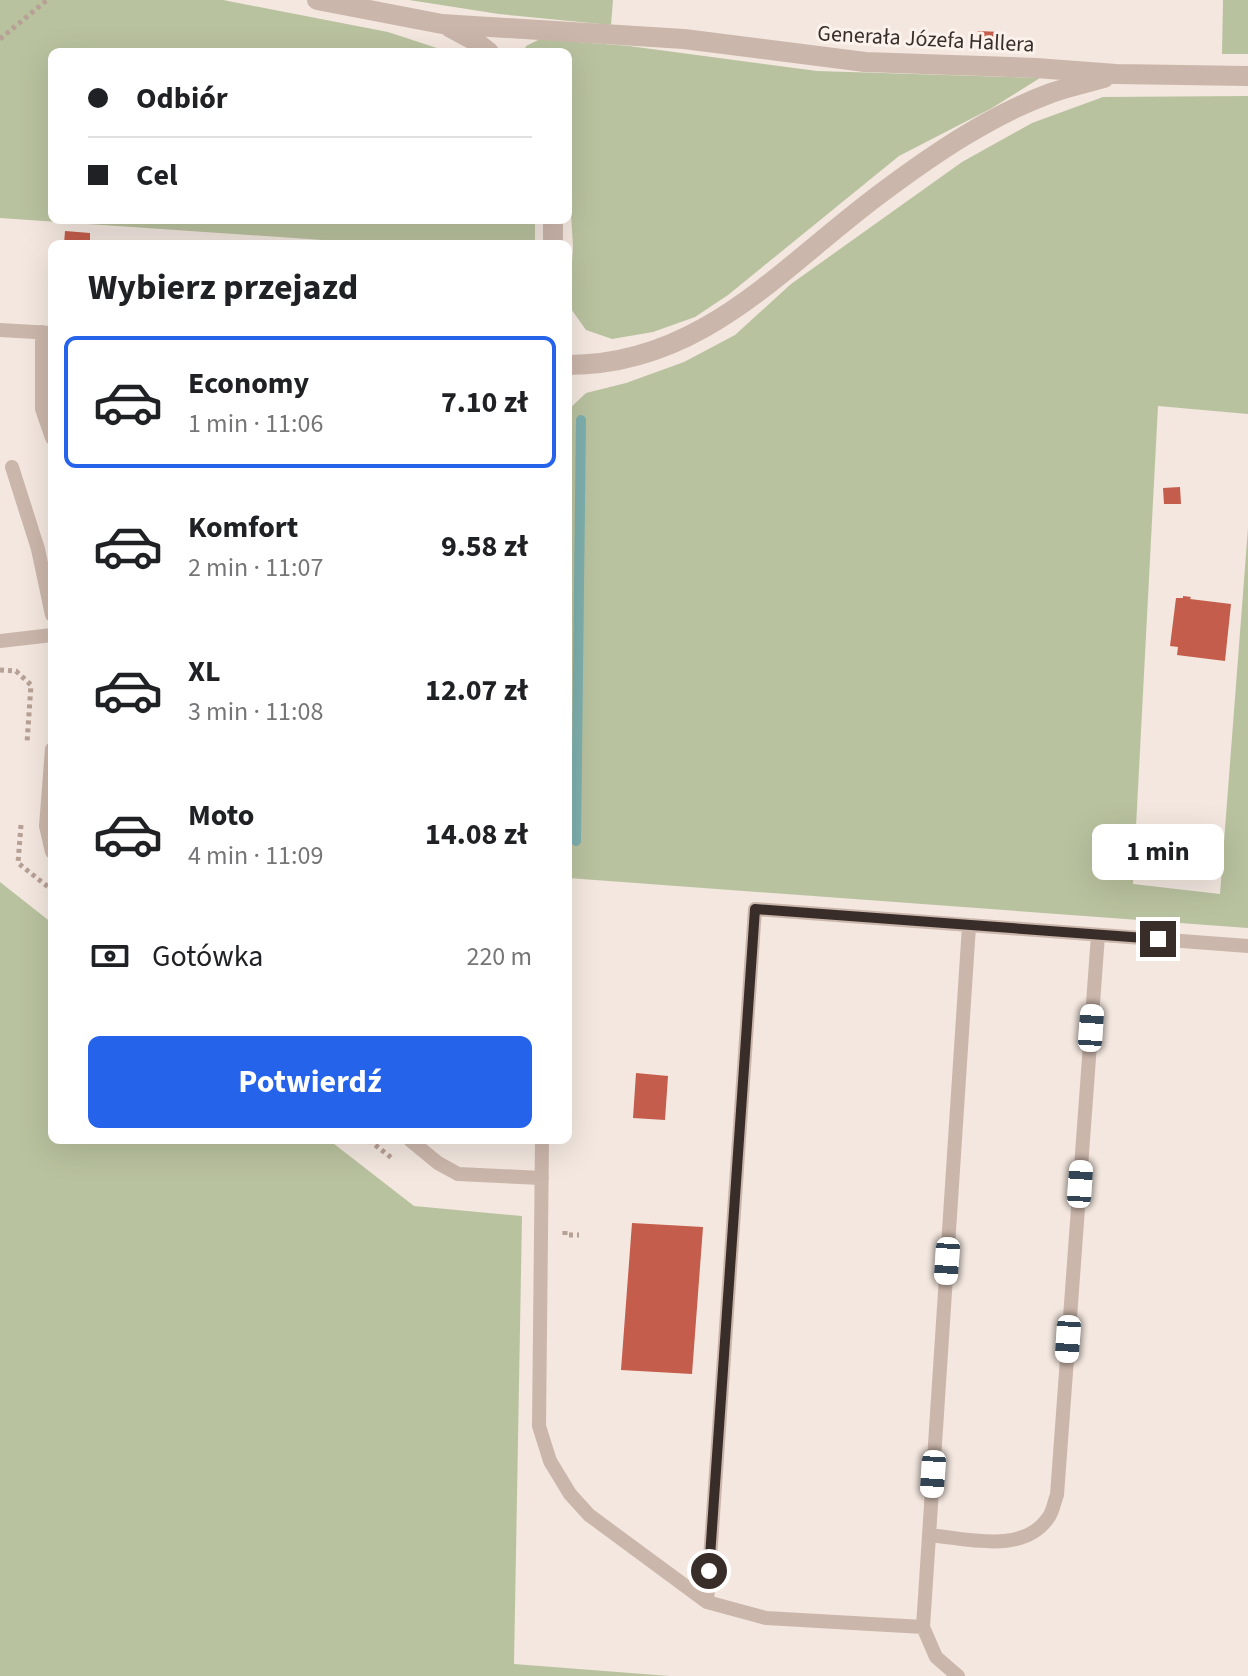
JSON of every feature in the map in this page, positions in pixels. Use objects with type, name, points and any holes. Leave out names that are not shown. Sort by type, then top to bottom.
[{"type":"street","name":"Generała Józefa Hallera","points":[[317,0],[442,24],[684,39],[865,62],[1116,74],[1248,76]]},
{"type":"street","points":[[442,24],[484,48]]},
{"type":"street","points":[[572,365],[596,365],[636,358],[679,343],[722,320],[882,192],[973,131],[1051,93],[1116,74]]},
{"type":"lane","points":[[0,330],[47,332],[42,409],[48,426]]},
{"type":"lane","points":[[12,467],[38,549],[48,596]]},
{"type":"lane","points":[[0,641],[48,635]]},
{"type":"lane","points":[[48,800],[48,835]]},
{"type":"lane","points":[[707,1602],[755,909],[1248,946]]},
{"type":"lane","points":[[958,1676],[936,1657],[923,1627],[969,926]]},
{"type":"lane","points":[[929,1535],[998,1542],[1030,1536],[1049,1518],[1057,1495],[1098,935]]},
{"type":"lane","points":[[416,1144],[458,1174],[542,1178]]},
{"type":"lane","points":[[542,1144],[539,1426],[550,1461],[570,1494],[589,1515],[707,1602],[766,1618],[923,1627]]},
{"type":"path","points":[[0,39],[47,0]]},
{"type":"green space","points":[[0,0],[223,0],[388,32],[437,48],[48,48],[48,221],[0,218]]},
{"type":"green space","points":[[409,0],[613,0],[611,25],[499,14]]},
{"type":"green space","points":[[1223,0],[1248,0],[1248,54],[1222,54]]},
{"type":"green space","points":[[540,39],[629,46],[817,71],[1040,78],[992,108],[899,156],[728,295],[695,317],[653,332],[612,339],[586,330],[572,310],[572,48],[526,46]]},
{"type":"green space","points":[[1248,96],[1248,414],[1158,406],[1133,884],[1220,894],[1248,528],[1248,928],[572,878],[572,406],[586,393],[626,383],[684,362],[735,335],[791,284],[962,162],[1032,123],[1103,97]]},
{"type":"green space","points":[[88,224],[535,224],[535,240],[322,240]]},
{"type":"green space","points":[[0,882],[48,920],[48,1144],[334,1144],[414,1206],[522,1216],[514,1664],[669,1676],[0,1676]]},
{"type":"building","points":[[978,31],[1001,32],[1000,44],[977,43]]},
{"type":"building","points":[[65,231],[90,233],[90,240],[64,240]]},
{"type":"building","points":[[1180,487],[1181,504],[1164,504],[1163,488]]},
{"type":"building","points":[[1183,596],[1231,604],[1225,661],[1177,655],[1178,647],[1170,646],[1176,598]]},
{"type":"building","points":[[636,1073],[668,1076],[665,1120],[633,1118]]},
{"type":"building","points":[[632,1223],[703,1227],[692,1374],[621,1370]]},
{"type":"waterway","points":[[576,841],[581,420]]},
{"type":"route","points":[[709,1571],[755,909],[1158,939]]}]
